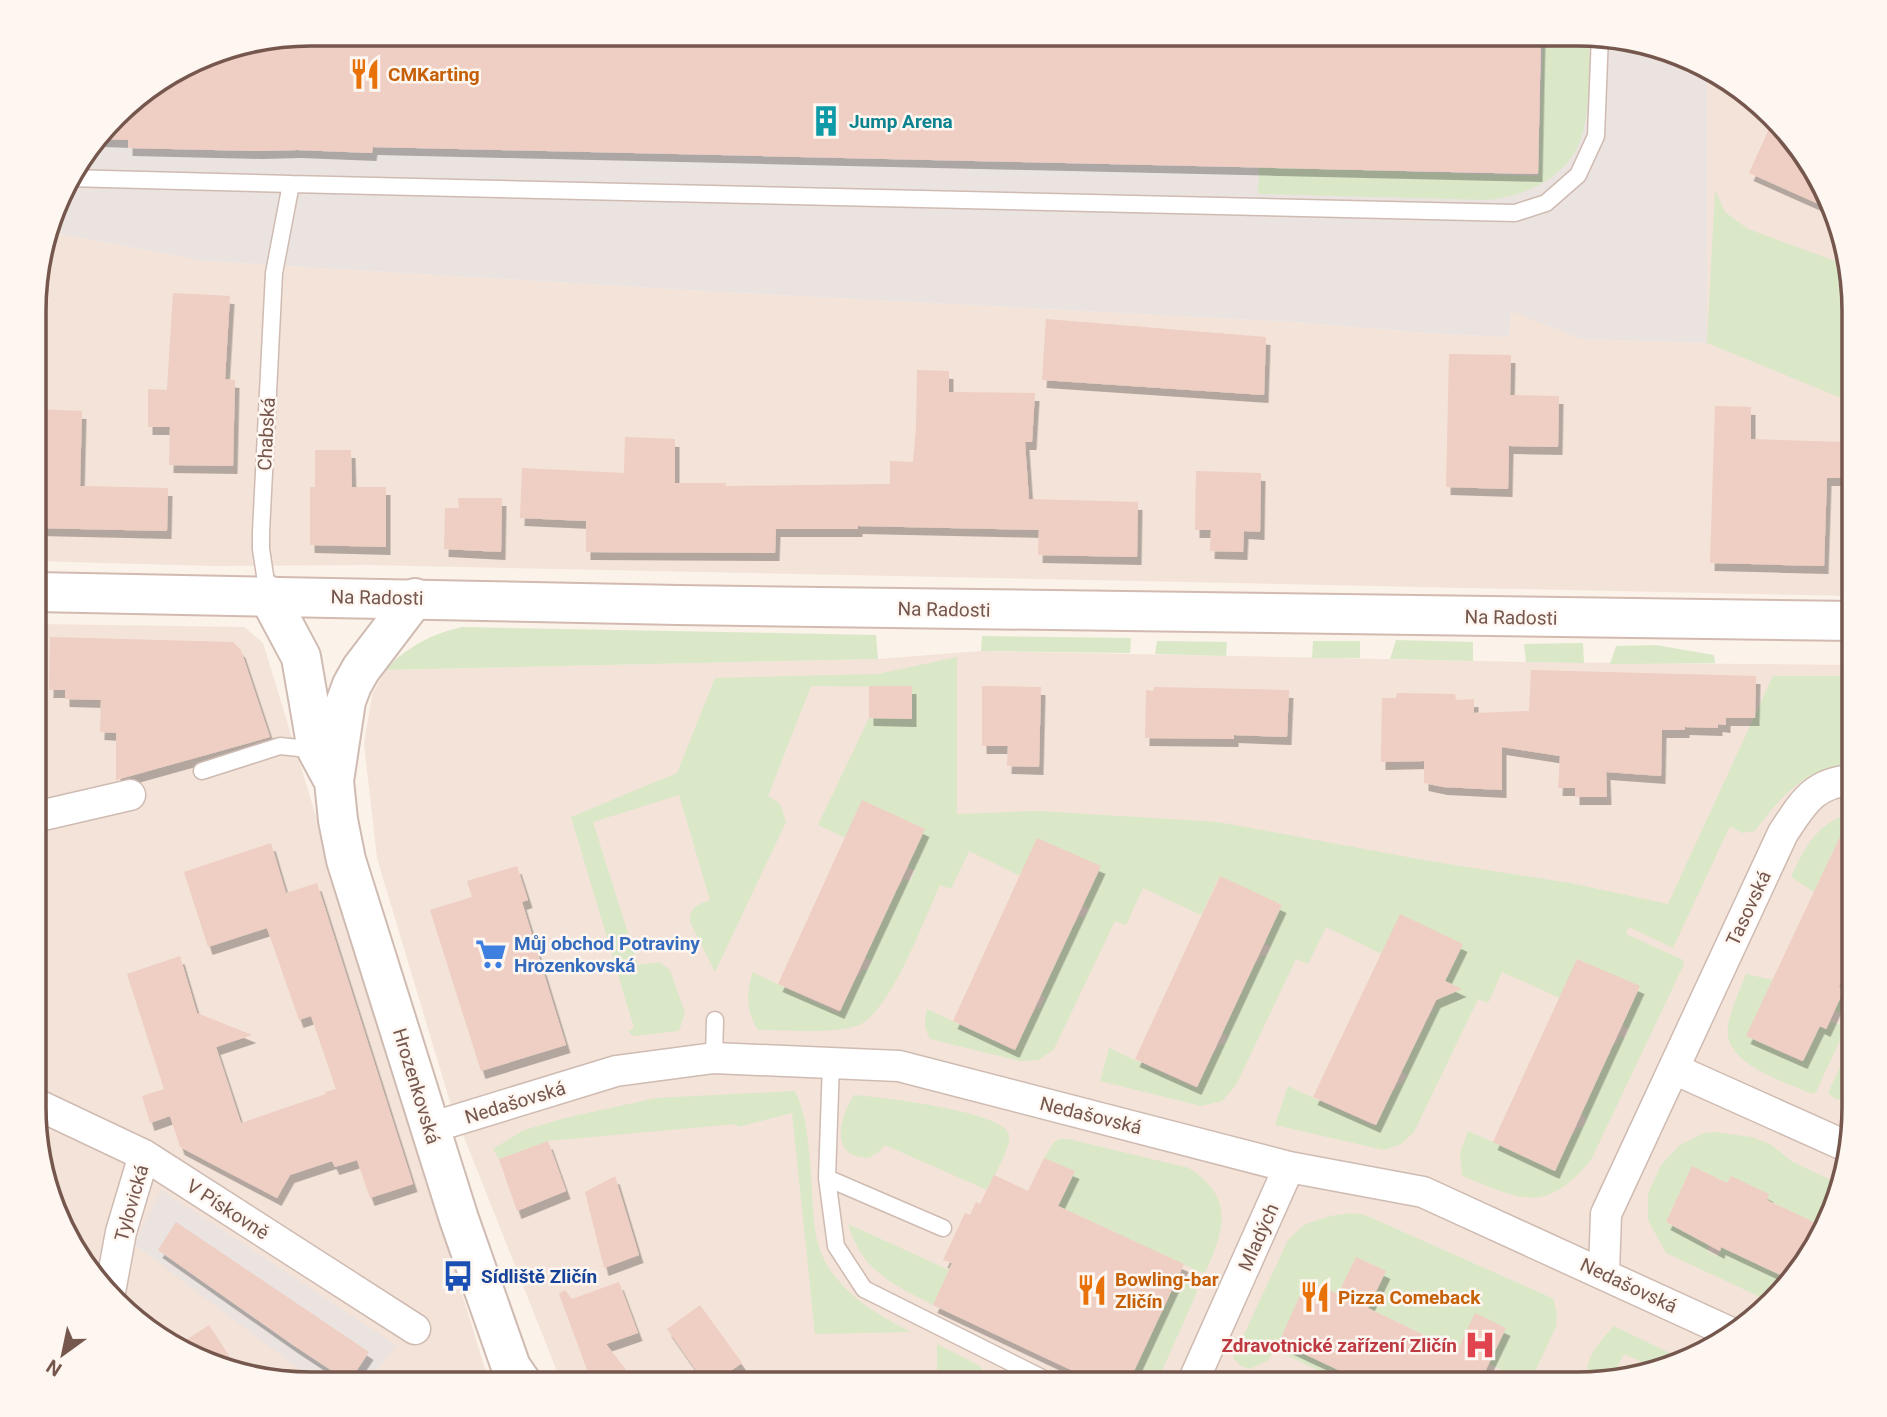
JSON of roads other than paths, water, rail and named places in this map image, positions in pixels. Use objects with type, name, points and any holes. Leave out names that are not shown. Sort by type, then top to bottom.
[{"type":"main road","name":"Na Radosti","points":[[46,592],[691,605],[1842,621]]},
{"type":"main road","name":"Hrozenkovská","points":[[268,595],[301,657],[330,758],[346,860],[459,1219],[514,1372]]},
{"type":"main road","name":"Hrozenkovská","points":[[330,758],[352,685],[415,598]]},
{"type":"street","name":"Tasovská","points":[[1604,1273],[1606,1214],[1783,833],[1810,795],[1833,782],[1842,781]]},
{"type":"street","points":[[46,814],[130,795]]},
{"type":"street","name":"Nedašovská","points":[[430,1128],[616,1071],[714,1058],[899,1066],[1289,1167],[1423,1192],[1722,1328]]},
{"type":"street","points":[[1674,1069],[1839,1143]]},
{"type":"street","name":"V Pískovně","points":[[46,1109],[145,1155],[415,1329]]},
{"type":"street","name":"Tylovická","points":[[112,1282],[121,1233],[145,1155]]},
{"type":"street","name":"Mladých","points":[[1197,1372],[1289,1167]]},
{"type":"lane","points":[[81,178],[1515,214],[1546,203],[1578,175],[1596,136],[1600,47]]},
{"type":"lane","name":"Chabská","points":[[268,595],[261,532],[274,272],[291,184]]},
{"type":"lane","points":[[202,771],[281,746],[330,758]]},
{"type":"lane","points":[[714,1058],[715,1020]]},
{"type":"lane","points":[[831,1063],[827,1178],[836,1245],[864,1289],[1030,1372]]},
{"type":"lane","points":[[827,1178],[943,1228]]},
{"type":"place","name":"CMKarting","points":[[365,74]]},
{"type":"place","name":"Jump Arena","points":[[826,121]]},
{"type":"place","name":"Můj obchod Potraviny Hrozenkovská","points":[[491,954]]},
{"type":"place","name":"Sídliště Zličín","points":[[458,1276]]},
{"type":"place","name":"Bowling-bar Zličín","points":[[1092,1290]]},
{"type":"place","name":"Pizza Comeback","points":[[1315,1297]]},
{"type":"place","name":"Zdravotnické zařízení Zličín","points":[[1480,1345]]}]
